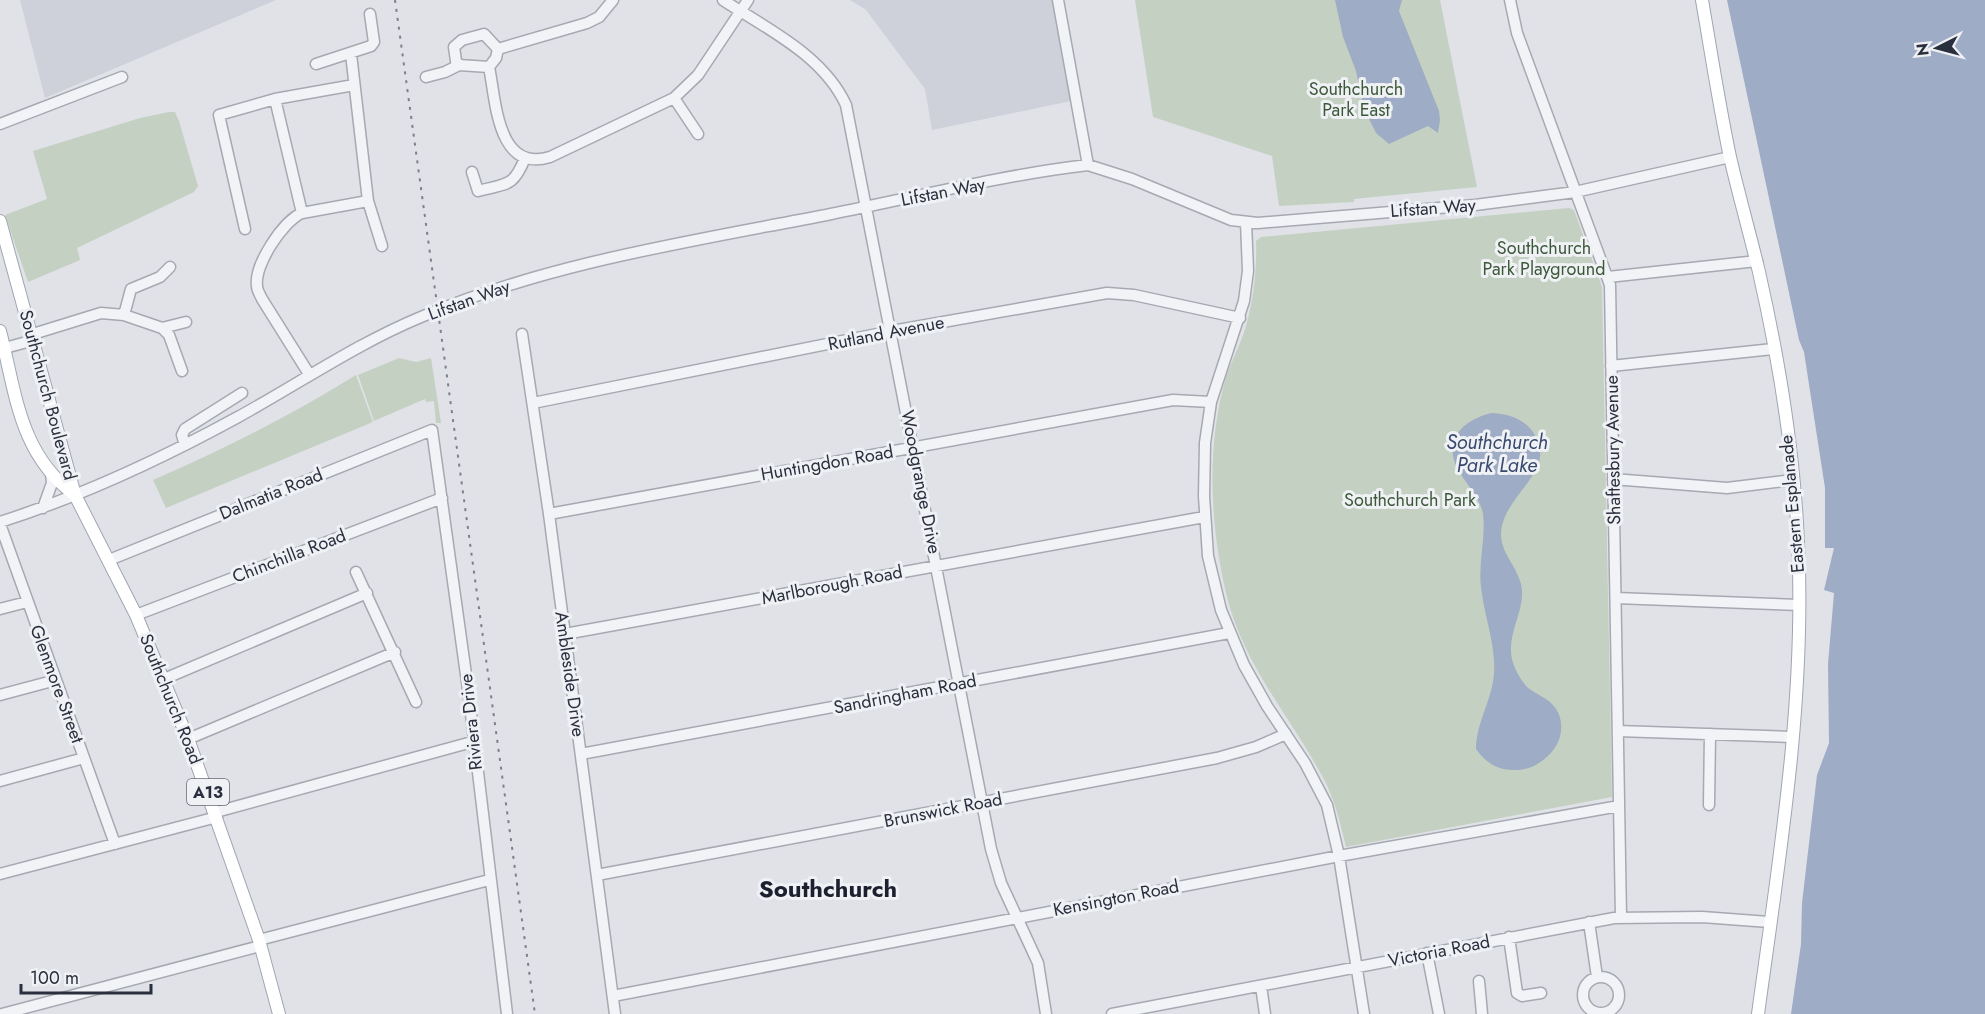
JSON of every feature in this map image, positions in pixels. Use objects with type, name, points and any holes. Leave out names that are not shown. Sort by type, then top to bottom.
[{"type":"main road","name":"Eastern Esplanade","points":[[1702,0],[1730,157],[1756,261],[1773,349],[1792,480],[1798,541],[1799,605],[1791,737],[1758,1014]]},
{"type":"main road","name":"Southchurch Boulevard","points":[[0,223],[34,337],[58,441],[75,495]]},
{"type":"main road","name":"Southchurch Boulevard","points":[[0,331],[27,438],[51,473],[75,495]]},
{"type":"main road","name":"Southchurch Road","points":[[75,495],[136,615],[188,740],[260,943],[279,1014]]},
{"type":"street","points":[[498,49],[587,23],[599,16],[614,0]]},
{"type":"street","name":"Woodgrange Drive","points":[[723,0],[809,57],[835,84],[846,105],[997,873],[1038,963],[1046,1014]]},
{"type":"street","points":[[498,49],[496,58],[489,67],[503,136],[514,151],[525,158],[533,160],[550,157],[674,98],[698,75],[748,0]]},
{"type":"street","points":[[1058,0],[1088,165]]},
{"type":"street","name":"Shaftesbury Avenue","points":[[1510,0],[1517,33],[1608,277],[1621,917]]},
{"type":"street","points":[[316,64],[371,46],[374,42],[370,14]]},
{"type":"street","points":[[459,65],[454,47],[462,40],[483,34],[498,49]]},
{"type":"street","points":[[351,54],[368,201],[382,246]]},
{"type":"street","points":[[426,77],[459,65],[489,67]]},
{"type":"street","points":[[0,124],[122,77]]},
{"type":"street","points":[[245,229],[219,115],[276,99],[354,85]]},
{"type":"street","points":[[674,98],[698,134]]},
{"type":"street","points":[[276,99],[302,213]]},
{"type":"street","name":"Lifstan Way","points":[[0,523],[75,495],[185,445],[241,416],[353,348],[484,292],[682,243],[1088,165],[1132,179],[1231,220],[1246,222],[1475,206],[1575,192],[1730,157]]},
{"type":"street","points":[[472,172],[478,191],[508,183],[517,177],[525,158]]},
{"type":"street","points":[[309,374],[257,287],[258,270],[272,244],[292,217],[302,213],[368,201]]},
{"type":"street","points":[[1246,222],[1248,271],[1240,318],[1211,402],[1205,443],[1204,517],[1215,590],[1229,633],[1259,693],[1305,763],[1327,805],[1339,856],[1364,1014]]},
{"type":"street","points":[[1608,277],[1756,261]]},
{"type":"street","points":[[124,315],[131,289],[160,277],[170,267]]},
{"type":"street","name":"Rutland Avenue","points":[[533,403],[892,331],[1107,293],[1152,298],[1240,318]]},
{"type":"street","points":[[4,352],[34,337],[101,313],[124,315],[162,328],[170,335],[182,371]]},
{"type":"street","points":[[162,328],[186,322]]},
{"type":"street","name":"Ambleside Drive","points":[[522,334],[549,514],[615,1014]]},
{"type":"street","points":[[1611,366],[1773,349]]},
{"type":"street","points":[[185,445],[182,435],[185,429],[242,393]]},
{"type":"street","name":"Huntingdon Road","points":[[549,514],[1173,400],[1211,402]]},
{"type":"street","name":"Riviera Drive","points":[[432,430],[468,688],[472,742],[507,1014]]},
{"type":"street","name":"Dalmatia Road","points":[[110,560],[432,430]]},
{"type":"street","points":[[43,508],[50,490],[51,473]]},
{"type":"street","points":[[1613,479],[1727,488],[1792,480]]},
{"type":"street","name":"Chinchilla Road","points":[[136,615],[442,498]]},
{"type":"street","name":"Marlborough Road","points":[[565,634],[1204,517]]},
{"type":"street","name":"Glenmore Street","points":[[0,523],[115,844]]},
{"type":"street","points":[[356,572],[395,652],[416,702]]},
{"type":"street","points":[[164,679],[367,593]]},
{"type":"street","points":[[1616,598],[1799,605]]},
{"type":"street","points":[[0,609],[27,602]]},
{"type":"street","name":"Sandringham Road","points":[[581,754],[1229,633]]},
{"type":"street","points":[[188,740],[395,652]]},
{"type":"street","points":[[0,695],[56,680]]},
{"type":"street","points":[[1618,731],[1791,737]]},
{"type":"street","name":"Brunswick Road","points":[[597,875],[1217,758],[1256,747],[1286,734]]},
{"type":"street","points":[[1709,805],[1710,734]]},
{"type":"street","points":[[0,874],[115,844],[472,742]]},
{"type":"street","points":[[0,781],[84,758]]},
{"type":"street","name":"Kensington Road","points":[[613,996],[1339,856],[1619,806]]},
{"type":"street","points":[[2,1014],[489,880]]},
{"type":"street","name":"Victoria Road","points":[[1112,1014],[1621,917],[1702,917],[1769,922]]},
{"type":"street","points":[[1588,922],[1597,977]]},
{"type":"street","points":[[1509,937],[1517,993],[1522,996],[1541,993]]},
{"type":"street","points":[[1427,953],[1439,1014]]},
{"type":"street","points":[[1479,981],[1482,1014]]},
{"type":"street","points":[[1261,986],[1265,1014]]},
{"type":"shaded area","points":[[20,0],[276,0],[45,98]]},
{"type":"shaded area","points":[[850,0],[1052,0],[1071,101],[932,130],[925,89],[866,10]]},
{"type":"green space","name":"Southchurch Park East","points":[[1135,0],[1440,0],[1477,187],[1354,199],[1354,202],[1279,206],[1272,156],[1153,117]]},
{"type":"green space","points":[[175,112],[179,121],[198,186],[194,192],[77,248],[80,260],[28,282],[5,215],[47,199],[33,151],[140,118]]},
{"type":"green space","name":"Southchurch Park","points":[[1569,208],[1574,210],[1602,287],[1612,797],[1346,847],[1326,782],[1267,687],[1243,642],[1226,593],[1216,540],[1212,485],[1215,430],[1226,377],[1244,332],[1251,305],[1256,241],[1261,237]]},
{"type":"green space","points":[[399,358],[416,362],[431,358],[441,423],[436,423],[434,401],[426,402],[425,399],[374,421],[358,375]]},
{"type":"green space","points":[[356,375],[373,422],[166,508],[153,480],[256,431]]},
{"type":"water","points":[[1335,0],[1402,0],[1399,11],[1439,111],[1438,133],[1428,126],[1389,144],[1376,133],[1364,109],[1356,71],[1343,37]]},
{"type":"water","points":[[1727,0],[1985,0],[1985,1014],[1791,1014],[1801,944],[1802,903],[1817,775],[1829,743],[1828,664],[1834,593],[1824,590],[1834,548],[1825,548],[1825,488],[1804,352],[1799,340]]},
{"type":"water","name":"Southchurch Park Lake","points":[[1491,413],[1508,415],[1523,422],[1534,433],[1540,450],[1540,460],[1536,470],[1508,510],[1501,534],[1503,547],[1519,577],[1522,593],[1512,640],[1513,663],[1527,687],[1555,708],[1561,721],[1558,742],[1550,754],[1533,766],[1518,770],[1497,767],[1483,758],[1476,749],[1494,674],[1492,641],[1480,578],[1484,532],[1483,514],[1453,457],[1454,441],[1461,429],[1471,421]]},
{"type":"railway","points":[[395,0],[535,1014]]},
{"type":"district","name":"Southchurch","points":[[828,889]]},
{"type":"park label","name":"Southchurch Park Playground","points":[[1544,258]]}]
